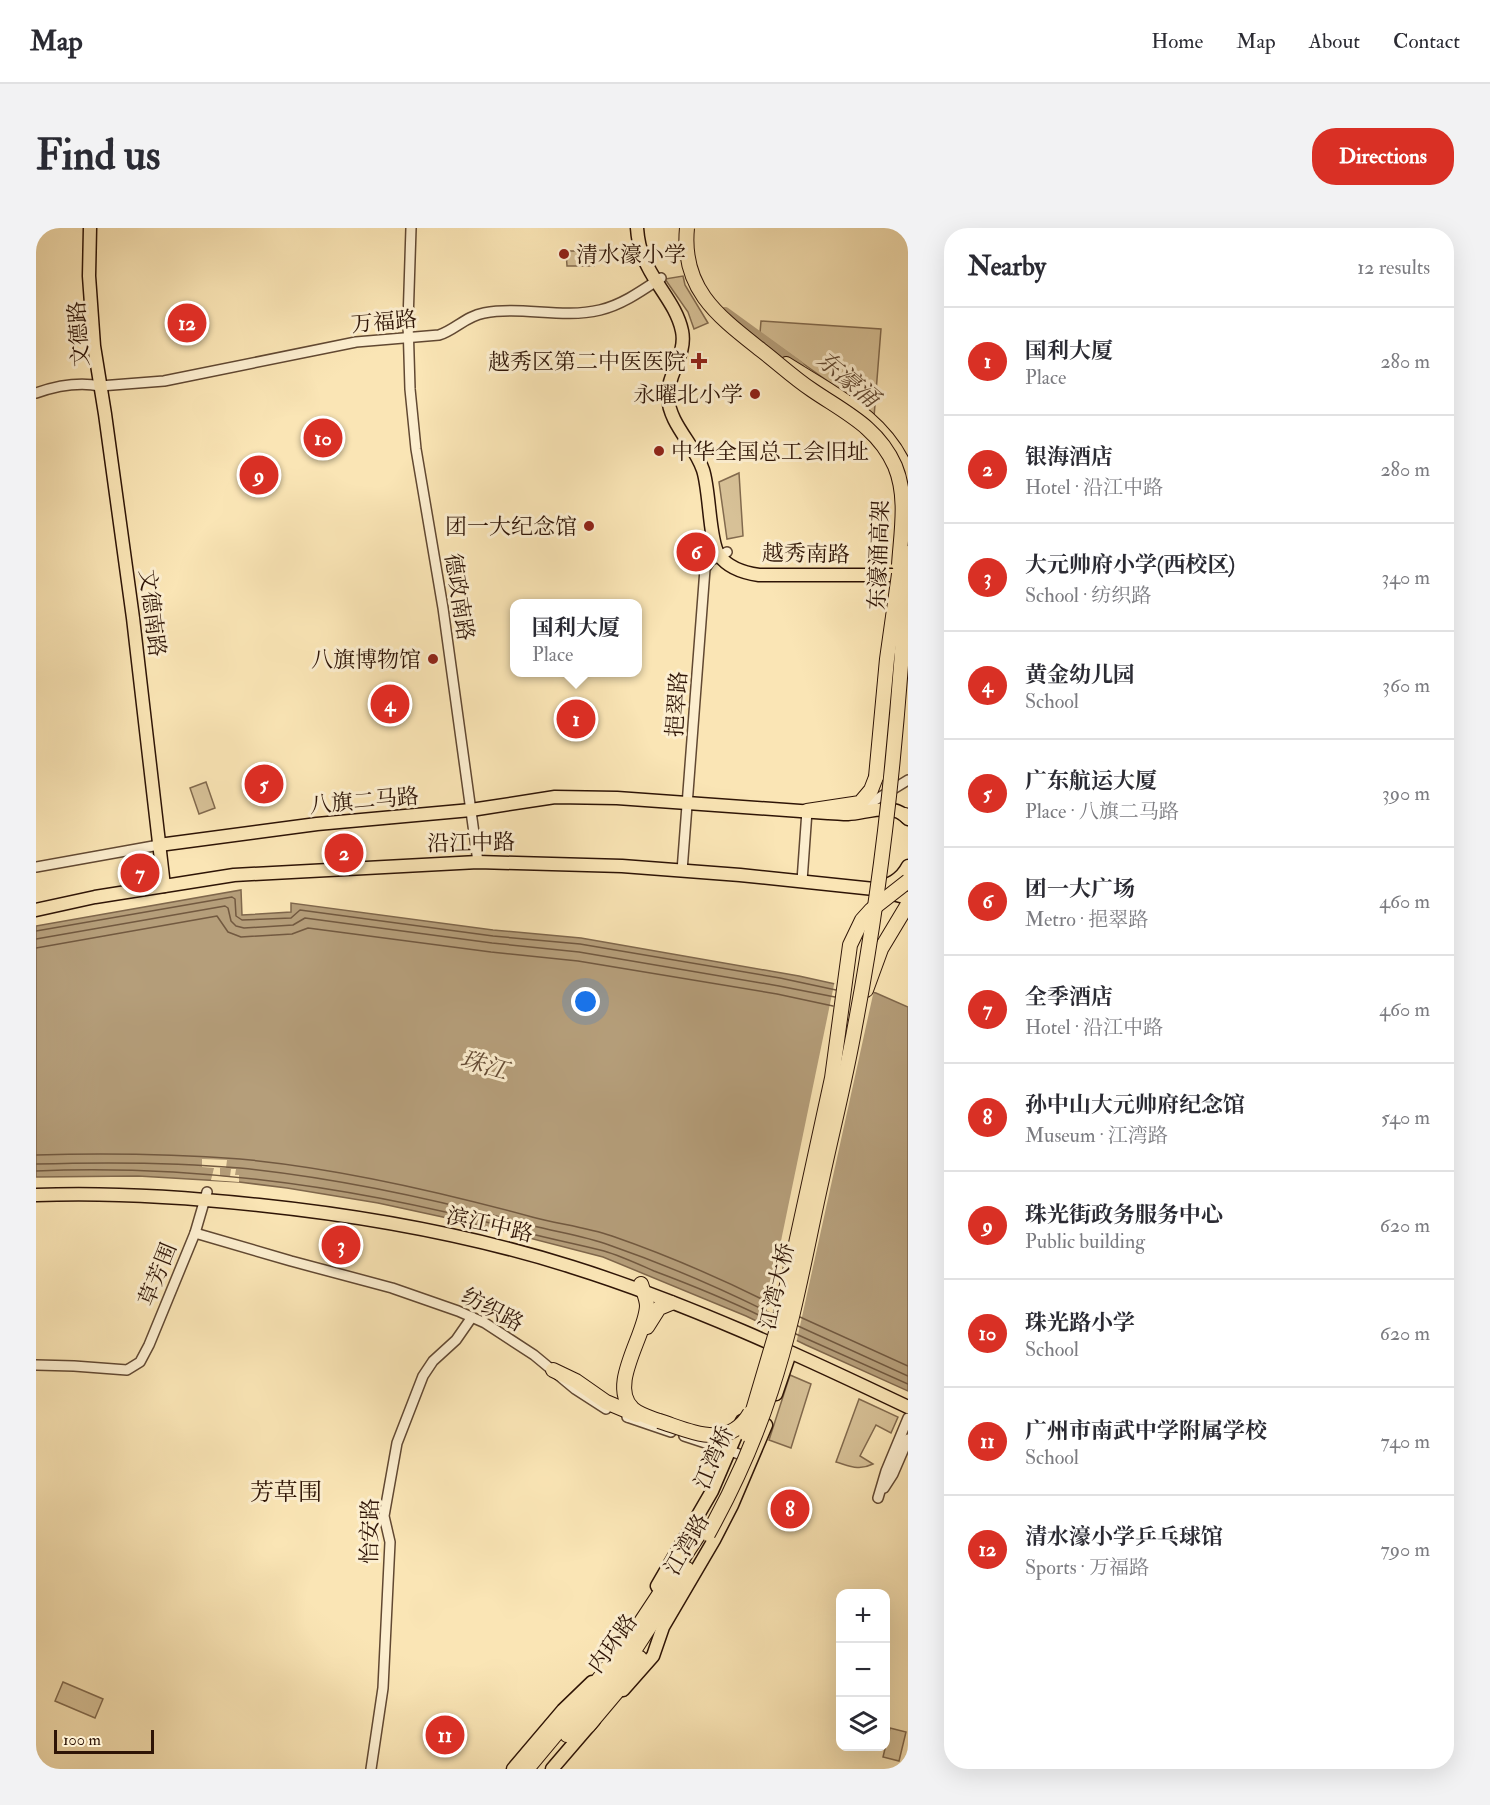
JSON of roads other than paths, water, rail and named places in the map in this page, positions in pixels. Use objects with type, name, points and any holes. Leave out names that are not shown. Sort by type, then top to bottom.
[{"type":"highway","name":"东濠涌高架","points":[[688,228],[687,245],[690,265],[701,292],[718,314],[804,383],[851,413],[873,432],[884,445],[898,471],[908,506]]},
{"type":"highway","name":"东濠涌高架","points":[[688,228],[687,250],[692,273],[711,308],[805,385],[860,421],[875,435],[890,455],[897,472],[903,500],[891,695],[876,833],[849,1035]]},
{"type":"highway","points":[[757,345],[862,413],[894,446],[908,475]]},
{"type":"highway","name":"东濠涌高架","points":[[849,1035],[869,945],[895,750],[908,553]]},
{"type":"highway","points":[[807,811],[860,803],[871,790],[876,777],[887,658],[899,572]]},
{"type":"highway","points":[[832,1078],[837,1052],[846,960],[852,938],[862,920],[871,910],[908,881]]},
{"type":"highway","points":[[832,1078],[878,956],[908,904]]},
{"type":"highway","name":"江湾大桥","points":[[705,1533],[741,1469],[777,1374],[794,1308],[849,1035]]},
{"type":"highway","name":"江湾大桥","points":[[757,1397],[778,1326],[832,1078]]},
{"type":"highway","points":[[642,1288],[647,1302],[646,1310],[637,1344],[626,1371],[625,1395],[632,1408],[659,1421]]},
{"type":"highway","points":[[637,1344],[655,1313],[671,1302]]},
{"type":"highway","points":[[553,1370],[576,1381],[618,1408],[707,1436],[720,1436],[743,1423],[757,1397]]},
{"type":"highway","name":"江湾桥","points":[[705,1533],[736,1459],[757,1397]]},
{"type":"highway","name":"内环路","points":[[538,1769],[590,1708],[650,1628],[705,1533]]},
{"type":"highway","name":"内环路","points":[[527,1769],[637,1628],[705,1533]]},
{"type":"highway","points":[[633,1680],[650,1628]]},
{"type":"highway","points":[[588,1726],[620,1688],[640,1658]]},
{"type":"main road","name":"文德路","points":[[90,228],[89,283],[100,386]]},
{"type":"main road","name":"文德路","points":[[97,228],[95,268],[102,366],[100,386]]},
{"type":"main road","points":[[637,228],[644,259],[681,307],[689,325],[689,348],[675,398],[680,413],[703,452],[712,477],[723,554]]},
{"type":"main road","points":[[644,228],[648,250],[659,279]]},
{"type":"main road","name":"文德南路","points":[[100,386],[134,626],[159,845],[169,885]]},
{"type":"main road","name":"越秀南路","points":[[723,554],[747,565],[762,567],[899,572]]},
{"type":"main road","name":"八旗二马路","points":[[159,845],[317,824],[471,810],[555,797],[617,798],[849,814],[886,809],[895,810],[907,817]]},
{"type":"main road","name":"沿江中路","points":[[36,910],[234,875],[478,862],[555,863],[802,881],[874,889],[908,898]]},
{"type":"main road","points":[[874,889],[899,879],[908,866]]},
{"type":"main road","name":"滨江中路","points":[[36,1188],[110,1186],[206,1196],[412,1227],[541,1258],[642,1288],[908,1400]]},
{"type":"main road","name":"滨江中路","points":[[36,1195],[206,1196]]},
{"type":"main road","name":"滨江中路","points":[[642,1288],[774,1343],[790,1353],[908,1407]]},
{"type":"main road","name":"江湾路","points":[[618,1651],[701,1512],[731,1451],[774,1343]]},
{"type":"main road","name":"江湾路","points":[[552,1769],[588,1726],[653,1656],[663,1627],[714,1540],[753,1459],[790,1353]]},
{"type":"main road","points":[[513,1769],[568,1705],[602,1673]]},
{"type":"street","name":"德政南路","points":[[411,228],[408,338],[416,448],[443,609],[478,862]]},
{"type":"street","name":"万福路","points":[[36,399],[100,386],[164,381],[343,344],[428,337],[447,332],[470,317],[488,312],[602,310],[629,298],[659,279]]},
{"type":"street","name":"万福路","points":[[36,393],[72,386],[91,384],[100,386]]},
{"type":"street","name":"挹翠路","points":[[682,871],[704,578],[707,564],[723,554]]},
{"type":"street","points":[[849,814],[864,808],[908,780]]},
{"type":"street","points":[[802,881],[807,811]]},
{"type":"street","name":"八旗二马路","points":[[36,867],[159,845]]},
{"type":"street","name":"草芳围","points":[[36,1365],[127,1370],[135,1367],[144,1355],[195,1233],[206,1196]]},
{"type":"street","name":"纺织路","points":[[195,1233],[393,1288],[472,1317],[527,1350],[575,1389],[607,1409],[753,1459]]},
{"type":"street","name":"怡安路","points":[[371,1769],[384,1677],[390,1542],[384,1516],[397,1443],[423,1376],[433,1361],[456,1340],[472,1317]]},
{"type":"street","points":[[908,1418],[886,1471],[878,1498],[893,1474],[908,1439]]},
{"type":"water","name":"珠江","points":[[241,890],[242,915],[291,912],[291,903],[493,930],[581,938],[799,976],[876,993],[908,1007],[908,1391],[746,1316],[603,1257],[475,1224],[378,1203],[239,1182],[138,1176],[36,1177],[36,926]]},
{"type":"waterway","name":"东濠涌","points":[[725,313],[798,366]]},
{"type":"place","name":"清水濠小学","points":[[564,254]]},
{"type":"place","name":"清水濠小学乒乓球馆","points":[[187,323]]},
{"type":"place","name":"越秀区第二中医医院","points":[[699,361]]},
{"type":"place","name":"永曜北小学","points":[[755,394]]},
{"type":"place","name":"珠光路小学","points":[[323,438]]},
{"type":"place","name":"中华全国总工会旧址","points":[[659,451]]},
{"type":"place","name":"珠光街政务服务中心","points":[[259,475]]},
{"type":"place","name":"团一大纪念馆","points":[[589,526]]},
{"type":"place","name":"团一大广场","points":[[696,552]]},
{"type":"place","name":"八旗博物馆","points":[[433,659]]},
{"type":"place","name":"黄金幼儿园","points":[[390,704]]},
{"type":"place","name":"国利大厦","points":[[576,719]]},
{"type":"place","name":"广东航运大厦","points":[[264,784]]},
{"type":"place","name":"银海酒店","points":[[344,853]]},
{"type":"place","name":"全季酒店","points":[[140,873]]},
{"type":"place","name":"大元帅府小学(西校区)","points":[[341,1245]]},
{"type":"place","name":"孙中山大元帅府纪念馆","points":[[790,1509]]},
{"type":"place","name":"广州市南武中学附属学校","points":[[445,1735]]},
{"type":"district","name":"芳草围","points":[[286,1492]]}]
